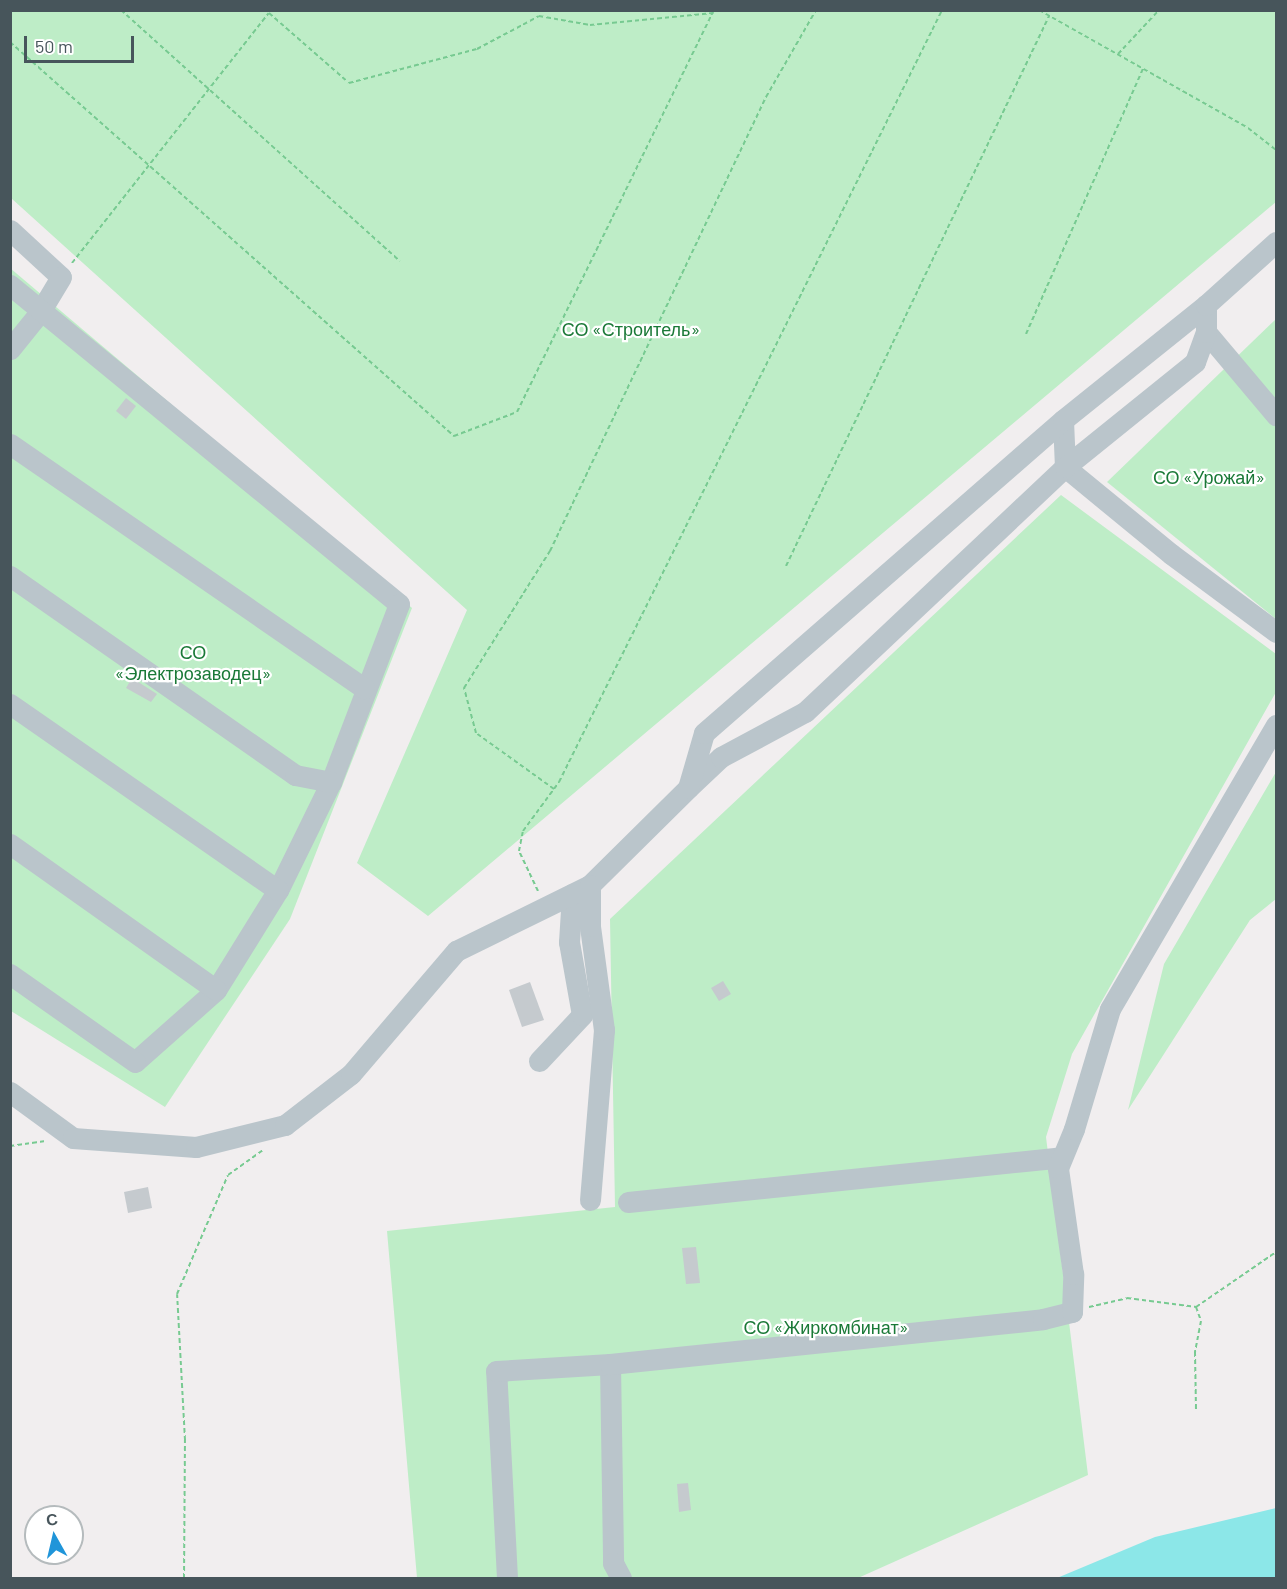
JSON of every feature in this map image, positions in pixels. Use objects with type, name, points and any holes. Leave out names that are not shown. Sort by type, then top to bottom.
[{"type":"lane","points":[[10,230],[61,277],[40,312],[10,349]]},
{"type":"lane","points":[[688,788],[704,734],[1064,420],[1206,305],[1275,245]]},
{"type":"lane","points":[[10,285],[40,312],[399,604],[364,688],[331,782],[278,890],[216,990],[135,1062],[10,974]]},
{"type":"lane","points":[[10,1092],[73,1138],[196,1147],[285,1125],[351,1074],[456,951],[581,890],[722,757],[805,712],[1065,467],[1195,362],[1206,332],[1206,305]]},
{"type":"lane","points":[[1206,332],[1276,415]]},
{"type":"lane","points":[[1064,420],[1065,467],[1171,554],[1276,632]]},
{"type":"lane","points":[[10,444],[364,688]]},
{"type":"lane","points":[[10,576],[295,775],[331,782]]},
{"type":"lane","points":[[10,704],[278,890]]},
{"type":"lane","points":[[507,1578],[496,1371],[610,1364],[1044,1319],[1072,1312],[1073,1274],[1058,1168],[1110,1009],[1276,725]]},
{"type":"lane","points":[[10,844],[216,990]]},
{"type":"lane","points":[[539,1061],[582,1015],[569,942],[581,890]]},
{"type":"lane","points":[[581,890],[590,926],[604,1030],[590,1200]]},
{"type":"lane","points":[[628,1202],[1062,1157]]},
{"type":"lane","points":[[610,1364],[613,1563],[621,1578]]},
{"type":"path","points":[[121,10],[400,261]]},
{"type":"path","points":[[554,789],[476,733],[464,688],[550,551],[766,97],[816,10]]},
{"type":"path","points":[[546,907],[519,851],[523,831],[554,789],[942,10]]},
{"type":"path","points":[[1039,10],[1248,128],[1276,150]]},
{"type":"path","points":[[1117,55],[1159,10]]},
{"type":"path","points":[[61,277],[268,12],[349,83],[477,49],[538,16],[590,25],[714,12]]},
{"type":"path","points":[[10,42],[148,167],[454,436],[517,412],[714,12]]},
{"type":"path","points":[[786,566],[1049,16]]},
{"type":"path","points":[[1026,334],[1143,69]]},
{"type":"path","points":[[10,1146],[73,1138]]},
{"type":"path","points":[[184,1578],[185,1440],[177,1294],[228,1175],[264,1148]]},
{"type":"path","points":[[1072,1312],[1127,1298],[1196,1307],[1276,1252]]},
{"type":"path","points":[[1196,1307],[1201,1321],[1195,1352],[1196,1410]]},
{"type":"green space","name":"СО «Строитель»","points":[[11,10],[1276,11],[1276,202],[428,916],[357,863],[467,610],[11,198]]},
{"type":"green space","name":"СО «Электрозаводец»","points":[[10,268],[412,608],[290,919],[165,1107],[11,1011]]},
{"type":"green space","name":"СО «Урожай»","points":[[1276,319],[1276,619],[1107,482]]},
{"type":"green space","name":"СО «Жиркомбинат»","points":[[1061,495],[1276,654],[1276,692],[1072,1054],[1046,1137],[1088,1475],[858,1578],[417,1578],[387,1231],[615,1207],[610,919]]},
{"type":"green space","points":[[1276,772],[1276,899],[1250,920],[1128,1110],[1164,964]]},
{"type":"water","points":[[1276,1508],[1276,1578],[1057,1578],[1155,1537]]},
{"type":"building","points":[[126,398],[136,406],[126,419],[116,411]]},
{"type":"building","points":[[132,678],[157,694],[151,702],[126,688]]},
{"type":"building","points":[[723,981],[731,994],[719,1001],[711,988]]},
{"type":"building","points":[[530,982],[544,1020],[522,1027],[509,990]]},
{"type":"building","points":[[148,1187],[152,1208],[128,1213],[124,1192]]},
{"type":"building","points":[[696,1247],[700,1283],[686,1284],[682,1248]]},
{"type":"building","points":[[688,1483],[691,1510],[679,1512],[677,1484]]}]
